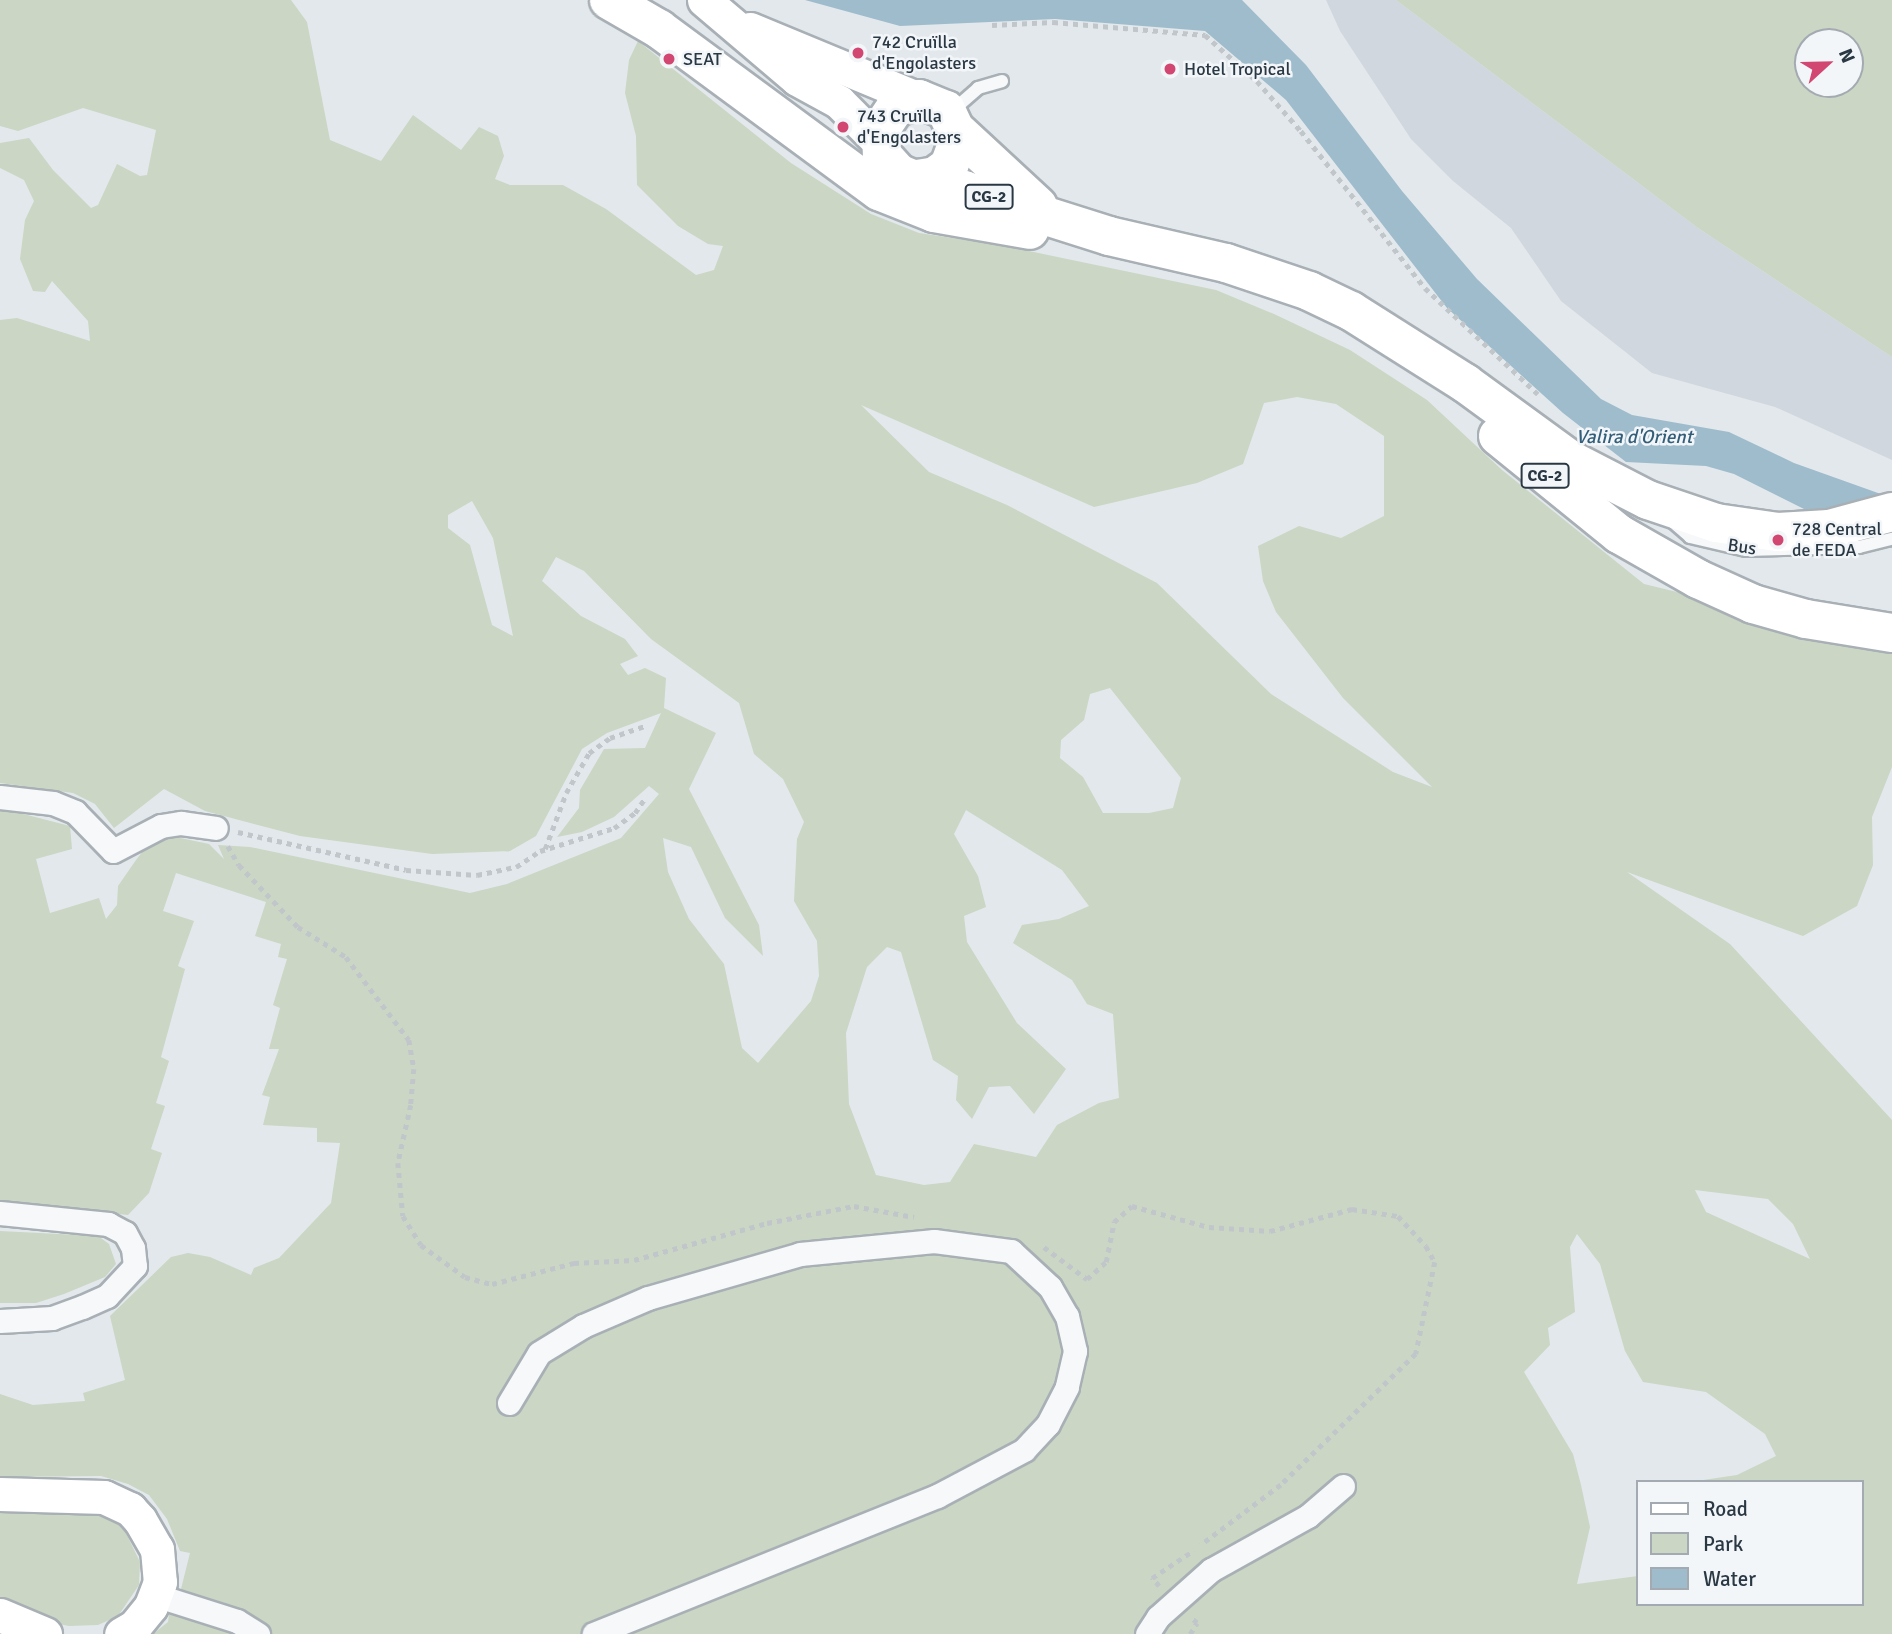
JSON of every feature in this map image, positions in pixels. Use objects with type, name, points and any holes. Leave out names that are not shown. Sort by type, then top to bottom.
[{"type":"highway","name":"CG-2","points":[[609,0],[659,29],[771,115],[876,161],[1109,236],[1226,263],[1309,291],[1351,311],[1465,383],[1572,461],[1648,500],[1716,523],[1826,539],[1892,512]]},
{"type":"highway","points":[[942,115],[890,112],[876,161],[879,191],[934,213],[1038,231],[1109,236]]},
{"type":"highway","name":"CG-2","points":[[876,161],[934,176],[949,166],[958,150],[942,115]]},
{"type":"highway","name":"CG-2","points":[[942,115],[1025,197],[1059,221]]},
{"type":"highway","name":"CG-2","points":[[1410,349],[1475,416],[1619,534],[1698,579],[1753,604],[1806,619],[1892,633]]},
{"type":"main road","points":[[704,0],[736,24],[787,71],[839,102],[876,161]]},
{"type":"main road","points":[[736,24],[942,115]]},
{"type":"main road","points":[[0,1494],[104,1497],[130,1509],[157,1549],[160,1582],[135,1626],[121,1634]]},
{"type":"main road","points":[[0,1615],[46,1634]]},
{"type":"street","points":[[0,797],[53,803],[75,812],[113,851],[160,827],[181,823],[216,828]]},
{"type":"street","points":[[0,1213],[108,1224],[125,1233],[133,1248],[135,1266],[107,1296],[82,1307],[52,1318],[0,1321]]},
{"type":"street","points":[[509,1402],[538,1353],[583,1326],[648,1298],[800,1254],[934,1241],[1011,1251],[1050,1287],[1067,1316],[1076,1351],[1067,1387],[1048,1424],[1024,1450],[937,1496],[594,1634]]},
{"type":"street","points":[[1147,1634],[1158,1617],[1211,1570],[1308,1516],[1343,1486]]},
{"type":"street","points":[[155,1595],[237,1621],[258,1634]]},
{"type":"lane","points":[[942,115],[978,89],[1002,81]]},
{"type":"lane","points":[[1826,539],[1892,538]]},
{"type":"path","points":[[992,25],[1053,22],[1205,35],[1257,81],[1301,131],[1426,288],[1545,401]]},
{"type":"path","points":[[545,849],[566,793],[589,753],[610,738],[645,726]]},
{"type":"path","points":[[216,828],[406,870],[477,875],[516,867],[545,849],[614,828],[635,813],[645,798]]},
{"type":"path","points":[[1190,1617],[1197,1623],[1190,1634]]},
{"type":"shaded area","points":[[1326,0],[1396,0],[1698,228],[1892,357],[1892,460],[1775,407],[1652,373],[1561,301],[1511,228],[1453,181],[1411,139],[1340,31]]},
{"type":"green space","points":[[0,0],[291,0],[307,22],[330,140],[381,161],[413,115],[461,150],[479,127],[498,136],[504,156],[495,179],[510,185],[563,185],[606,209],[696,275],[714,270],[723,246],[708,244],[678,226],[637,185],[636,136],[625,93],[629,60],[638,41],[791,163],[871,214],[919,233],[1000,245],[1216,290],[1274,314],[1350,350],[1427,400],[1502,470],[1644,584],[1892,644],[1892,767],[1872,817],[1873,865],[1857,906],[1803,936],[1627,872],[1730,944],[1892,1120],[1892,1634],[628,1634],[633,1629],[594,1634],[153,1634],[168,1622],[171,1600],[178,1601],[190,1553],[180,1551],[167,1519],[149,1495],[128,1484],[101,1476],[0,1477],[0,1394],[33,1405],[85,1401],[83,1393],[125,1380],[110,1316],[171,1257],[188,1253],[210,1257],[251,1275],[254,1268],[279,1258],[331,1203],[340,1143],[317,1142],[317,1128],[263,1125],[270,1097],[262,1095],[279,1049],[269,1049],[280,1008],[273,1005],[287,959],[278,957],[281,944],[255,936],[266,902],[176,873],[163,911],[194,921],[178,966],[185,969],[161,1057],[169,1061],[156,1103],[165,1106],[151,1149],[162,1153],[149,1193],[128,1215],[0,1201],[0,808],[70,826],[72,849],[36,859],[50,913],[99,898],[106,919],[117,905],[118,886],[136,860],[147,846],[171,836],[209,844],[224,859],[218,845],[250,847],[470,893],[507,884],[621,838],[659,794],[649,786],[614,817],[582,832],[557,837],[579,808],[580,790],[604,749],[645,748],[661,713],[607,733],[582,749],[536,836],[510,851],[432,854],[300,836],[205,811],[164,789],[114,828],[95,804],[73,793],[0,783],[0,320],[17,318],[90,341],[88,321],[52,281],[45,292],[33,291],[20,259],[25,220],[34,201],[24,180],[0,168],[0,143],[29,138],[53,170],[91,208],[98,205],[117,164],[140,176],[147,175],[156,130],[83,108],[18,131],[0,126]],"holes":[[[1297,397],[1336,404],[1384,436],[1384,516],[1341,538],[1299,526],[1258,546],[1263,581],[1276,612],[1343,698],[1432,787],[1393,772],[1271,694],[1157,583],[1007,505],[929,472],[861,405],[1094,507],[1197,483],[1243,464],[1264,403]],[[472,501],[493,538],[513,636],[492,625],[470,545],[448,528],[448,515]],[[556,557],[584,571],[651,639],[739,703],[754,754],[783,779],[804,822],[797,839],[794,901],[817,941],[819,976],[811,1001],[758,1063],[742,1048],[724,964],[689,919],[668,872],[663,838],[691,847],[725,918],[763,956],[759,925],[689,789],[716,733],[664,708],[666,678],[645,668],[628,675],[620,664],[638,656],[625,639],[581,616],[542,581]],[[1110,688],[1181,778],[1173,808],[1149,813],[1103,813],[1083,777],[1060,758],[1061,740],[1084,720],[1090,694]],[[966,810],[1062,870],[1089,906],[1059,919],[1022,925],[1013,943],[1072,980],[1087,1004],[1113,1014],[1119,1098],[1099,1103],[1057,1125],[1036,1157],[974,1144],[950,1182],[924,1185],[876,1175],[849,1104],[846,1033],[867,967],[887,947],[901,952],[933,1060],[958,1076],[956,1100],[972,1119],[989,1087],[1010,1086],[1034,1114],[1066,1069],[1017,1023],[967,942],[964,916],[986,907],[978,876],[954,834]],[[1695,1190],[1768,1199],[1793,1224],[1810,1259],[1706,1212]],[[1577,1234],[1600,1264],[1625,1351],[1643,1382],[1706,1392],[1765,1434],[1776,1456],[1737,1475],[1703,1480],[1864,1480],[1864,1606],[1636,1606],[1636,1576],[1577,1584],[1590,1527],[1581,1485],[1573,1454],[1524,1372],[1550,1345],[1548,1328],[1575,1312],[1570,1247]]]},
{"type":"green space","points":[[1396,0],[1892,0],[1892,357],[1698,228]]},
{"type":"green space","points":[[0,1231],[98,1236],[109,1244],[116,1264],[105,1277],[64,1294],[36,1303],[0,1303]]},
{"type":"green space","points":[[0,1509],[53,1514],[80,1510],[120,1521],[140,1562],[139,1585],[118,1616],[98,1625],[69,1626],[44,1621],[0,1600]]},
{"type":"water","name":"Valira d'Orient","points":[[805,0],[1242,0],[1306,65],[1402,191],[1477,279],[1601,399],[1632,415],[1729,432],[1794,463],[1892,498],[1892,548],[1876,545],[1734,474],[1706,466],[1626,462],[1563,413],[1447,308],[1286,100],[1205,31],[1055,19],[900,26]]},
{"type":"place","name":"742 Cruïlla d'Engolasters","points":[[858,53]]},
{"type":"place","name":"SEAT","points":[[669,59]]},
{"type":"place","name":"Hotel Tropical","points":[[1170,69]]},
{"type":"place","name":"743 Cruïlla d'Engolasters","points":[[843,127]]},
{"type":"place","name":"728 Central de FEDA","points":[[1778,540]]}]
